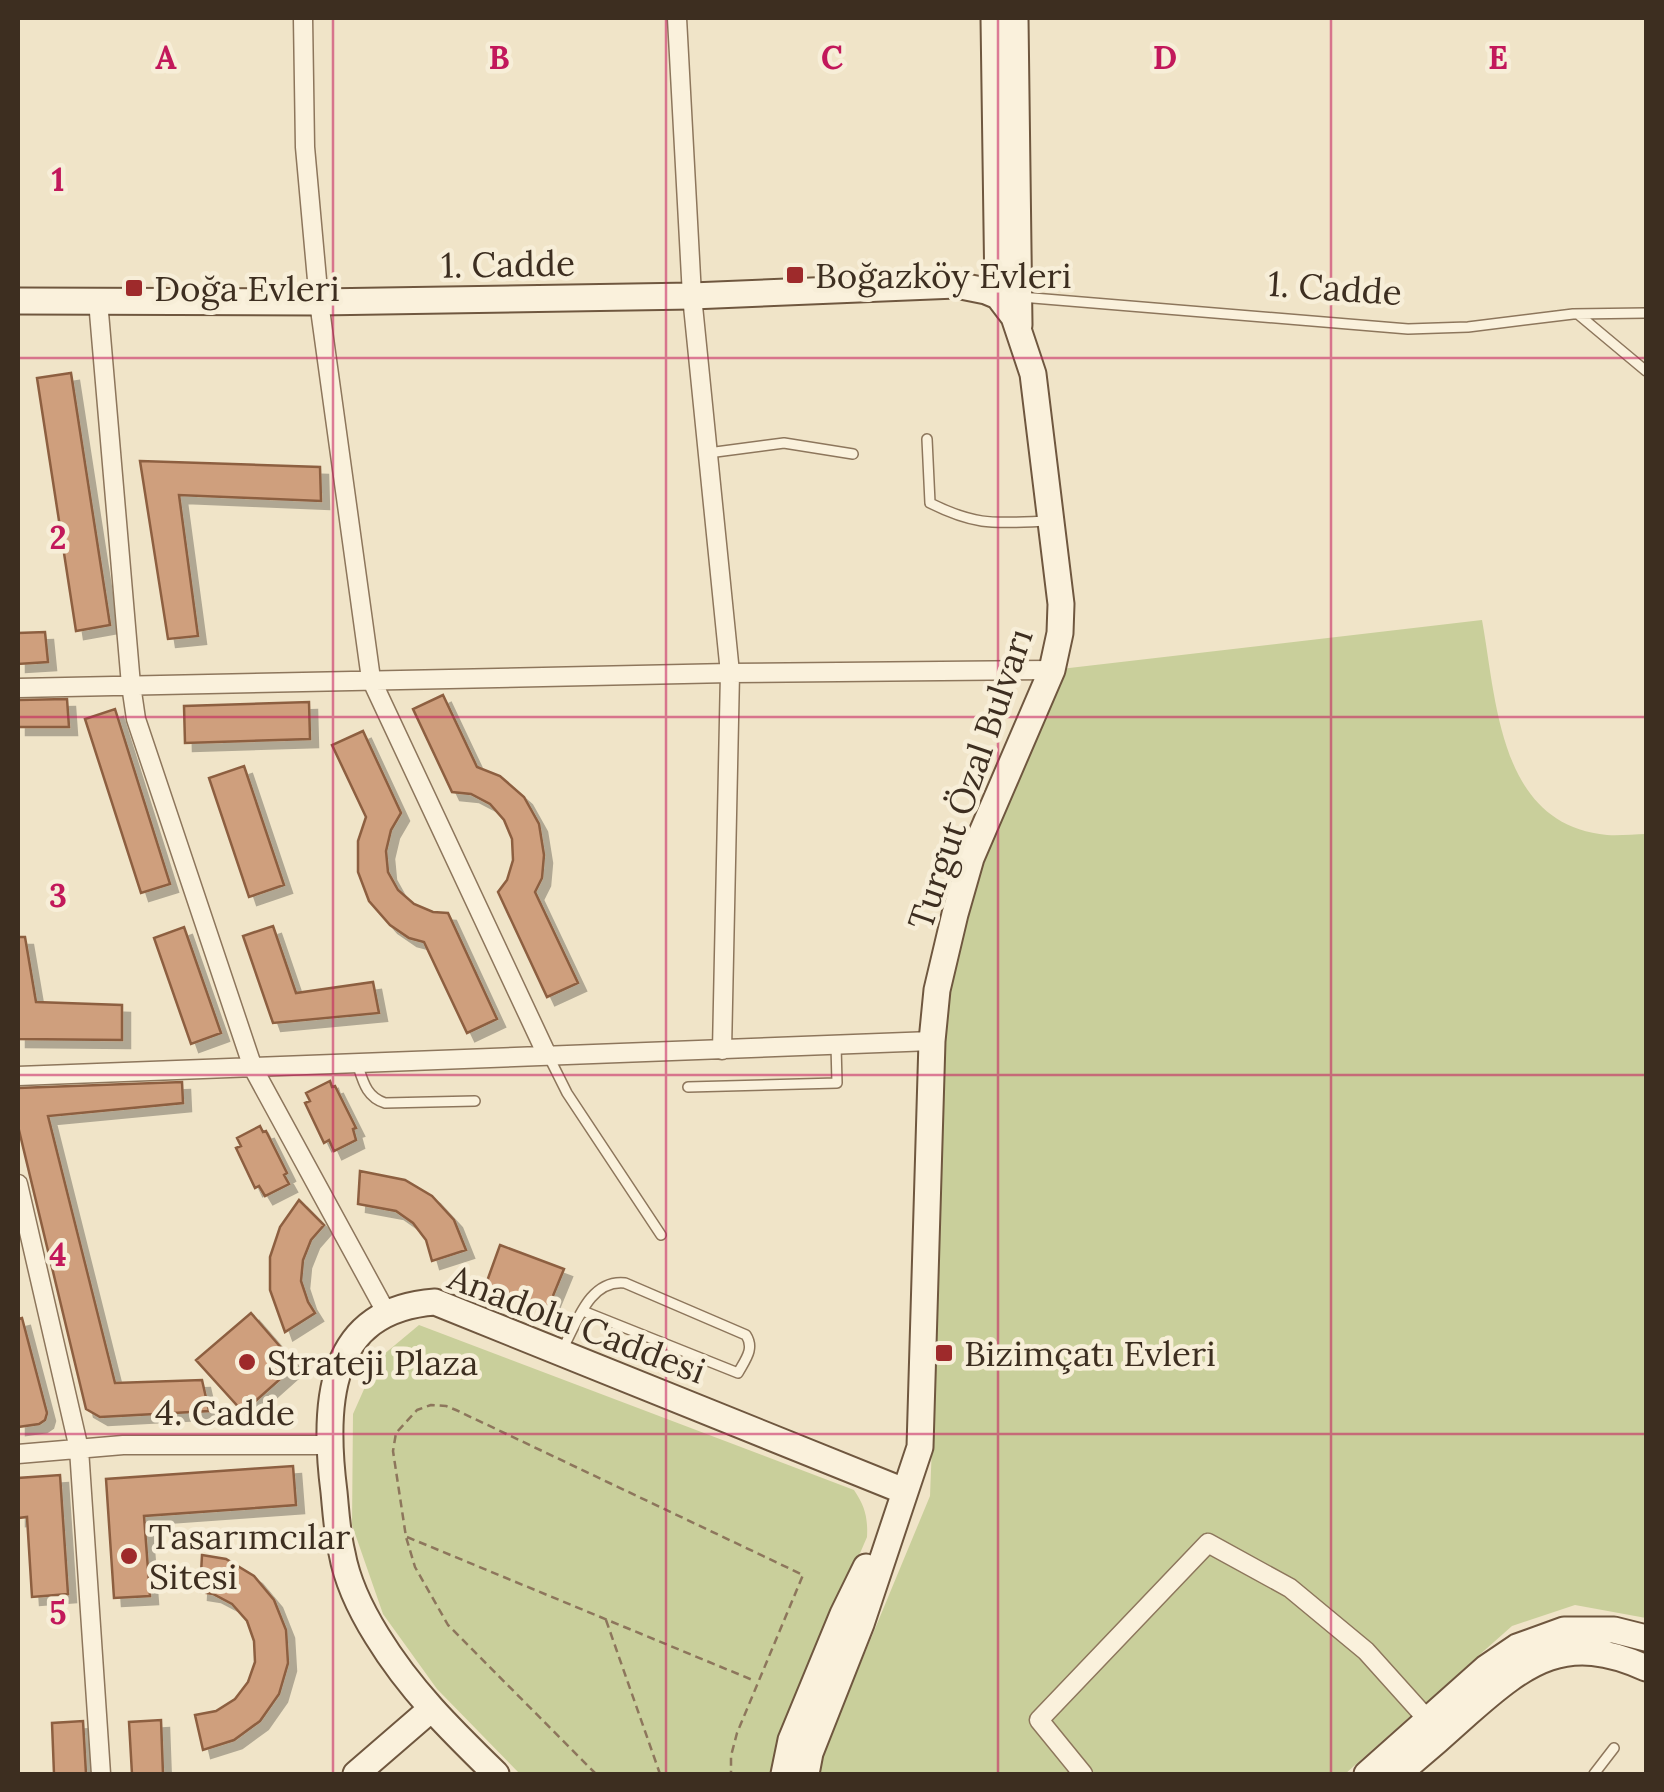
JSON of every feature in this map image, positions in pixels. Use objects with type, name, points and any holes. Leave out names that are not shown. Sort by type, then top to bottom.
[{"type":"street","points":[[303,18],[305,147],[319,302],[371,679],[548,1055]]},
{"type":"street","points":[[677,18],[692,296],[730,673],[722,1050]]},
{"type":"street","points":[[994,18],[1008,296]]},
{"type":"street","points":[[1008,296],[1015,18]]},
{"type":"street","name":"1. Cadde","points":[[18,301],[319,302],[692,296],[956,285],[1008,296]]},
{"type":"street","name":"Turgut Özal Bulvarı","points":[[806,1774],[810,1752],[861,1624],[920,1447],[932,1042],[938,990],[971,858],[1052,670],[1060,632],[1061,604],[1033,374],[1008,296]]},
{"type":"street","points":[[98,301],[136,719],[252,1068],[386,1312],[366,1326],[350,1349],[338,1372],[330,1402],[328,1444],[342,1555],[376,1634],[430,1710],[496,1774]]},
{"type":"street","points":[[18,688],[1052,670]]},
{"type":"street","points":[[22,1076],[932,1042]]},
{"type":"street","points":[[18,1184],[80,1449],[101,1774]]},
{"type":"street","name":"Anadolu Caddesi","points":[[386,1312],[410,1304],[435,1302],[904,1491]]},
{"type":"street","name":"4. Cadde","points":[[18,1454],[123,1445],[328,1444]]},
{"type":"street","name":"Turgut Özal Bulvarı","points":[[784,1774],[791,1740],[843,1614],[904,1491]]},
{"type":"street","points":[[1084,1774],[1039,1720],[1208,1543],[1290,1588],[1366,1651],[1428,1720]]},
{"type":"street","points":[[1367,1774],[1486,1668],[1517,1646],[1564,1630],[1614,1630],[1646,1638]]},
{"type":"street","points":[[1398,1774],[1504,1681],[1536,1661],[1566,1653],[1596,1654],[1646,1668]]},
{"type":"street","points":[[356,1774],[430,1710]]},
{"type":"lane","name":"1. Cadde","points":[[1008,296],[1408,330],[1577,314],[1646,313]]},
{"type":"lane","points":[[1577,314],[1646,371]]},
{"type":"lane","points":[[926,439],[930,503],[978,522],[1051,520]]},
{"type":"lane","points":[[708,453],[784,443],[852,454]]},
{"type":"lane","points":[[688,1088],[836,1083],[836,1046]]},
{"type":"lane","points":[[548,1055],[662,1235]]},
{"type":"lane","points":[[358,1063],[370,1095],[385,1104],[475,1101]]},
{"type":"lane","points":[[561,1352],[591,1296],[616,1282],[746,1335],[749,1354],[738,1374],[583,1311]]},
{"type":"lane","points":[[1594,1774],[1614,1748]]},
{"type":"path","points":[[596,1774],[448,1625],[416,1567],[406,1537],[393,1451],[396,1433],[417,1410],[431,1405],[446,1406],[803,1576],[736,1733],[730,1774]]},
{"type":"path","points":[[406,1537],[757,1681]]},
{"type":"path","points":[[606,1619],[660,1774]]},
{"type":"green space","points":[[1482,620],[1500,722],[1524,784],[1544,809],[1571,826],[1607,835],[1646,834],[1646,1618],[1575,1605],[1512,1626],[1345,1774],[821,1774],[821,1759],[930,1496],[932,1041],[955,914],[1052,670]]},
{"type":"green space","points":[[419,1325],[854,1490],[865,1512],[867,1537],[777,1746],[771,1774],[520,1774],[437,1689],[383,1614],[352,1525],[353,1414],[377,1360]]},
{"type":"building","points":[[71,373],[110,625],[76,631],[37,378]]},
{"type":"building","points":[[140,461],[320,467],[321,501],[179,495],[198,636],[168,639]]},
{"type":"building","points":[[45,632],[48,662],[18,664],[18,633]]},
{"type":"building","points":[[443,695],[477,767],[500,776],[524,797],[539,824],[544,855],[542,878],[535,892],[578,983],[547,997],[498,892],[507,880],[513,860],[512,839],[504,820],[490,804],[471,794],[452,792],[413,709]]},
{"type":"building","points":[[67,699],[69,727],[18,727],[18,700]]},
{"type":"building","points":[[309,702],[310,739],[185,743],[184,706]]},
{"type":"building","points":[[115,709],[170,884],[141,893],[85,719]]},
{"type":"building","points":[[363,731],[401,813],[391,830],[386,851],[388,872],[398,890],[414,904],[448,913],[497,1019],[467,1033],[424,942],[409,938],[390,925],[369,901],[358,872],[358,841],[366,817],[332,745]]},
{"type":"building","points":[[244,766],[284,885],[249,897],[209,778]]},
{"type":"building","points":[[273,926],[296,993],[373,982],[379,1013],[273,1023],[243,936]]},
{"type":"building","points":[[184,927],[221,1033],[191,1044],[154,938]]},
{"type":"building","points":[[18,937],[25,937],[36,1002],[122,1005],[122,1040],[18,1039]]},
{"type":"building","points":[[330,1081],[356,1128],[356,1140],[334,1151],[329,1140],[324,1143],[305,1103],[310,1101],[306,1093]]},
{"type":"building","points":[[182,1082],[183,1103],[48,1116],[115,1383],[202,1380],[209,1411],[100,1417],[86,1409],[18,1126],[18,1088]]},
{"type":"building","points":[[260,1126],[287,1173],[284,1175],[289,1184],[265,1196],[259,1186],[255,1188],[236,1148],[241,1146],[237,1138]]},
{"type":"building","points":[[360,1171],[405,1180],[432,1196],[454,1220],[466,1250],[432,1261],[426,1240],[413,1223],[396,1211],[358,1204]]},
{"type":"building","points":[[299,1200],[324,1225],[311,1240],[303,1260],[301,1281],[315,1313],[285,1332],[270,1290],[270,1257],[280,1227]]},
{"type":"building","points":[[500,1245],[564,1269],[548,1308],[486,1284]]},
{"type":"building","name":"Strateji Plaza","points":[[251,1313],[296,1365],[243,1412],[196,1360]]},
{"type":"building","points":[[22,1318],[47,1413],[39,1424],[18,1427],[18,1319]]},
{"type":"building","name":"Tasarımcılar Sitesi","points":[[293,1466],[296,1505],[144,1516],[150,1596],[114,1598],[106,1479]]},
{"type":"building","points":[[60,1475],[68,1594],[32,1597],[27,1517],[18,1518],[18,1478]]},
{"type":"building","points":[[202,1555],[226,1559],[254,1576],[274,1600],[286,1630],[288,1663],[279,1694],[260,1721],[234,1740],[203,1750],[195,1715],[216,1711],[235,1699],[248,1682],[255,1662],[254,1641],[247,1621],[232,1604],[200,1592]]},
{"type":"building","points":[[161,1720],[163,1774],[132,1774],[129,1722]]},
{"type":"building","points":[[83,1721],[86,1774],[54,1774],[52,1723]]},
{"type":"place","name":"Boğazköy Evleri","points":[[795,275]]},
{"type":"place","name":"Doğa Evleri","points":[[134,288]]},
{"type":"place","name":"Bizimçatı Evleri","points":[[944,1353]]},
{"type":"place","name":"Strateji Plaza","points":[[247,1362]]},
{"type":"place","name":"Tasarımcılar Sitesi","points":[[129,1556]]}]
